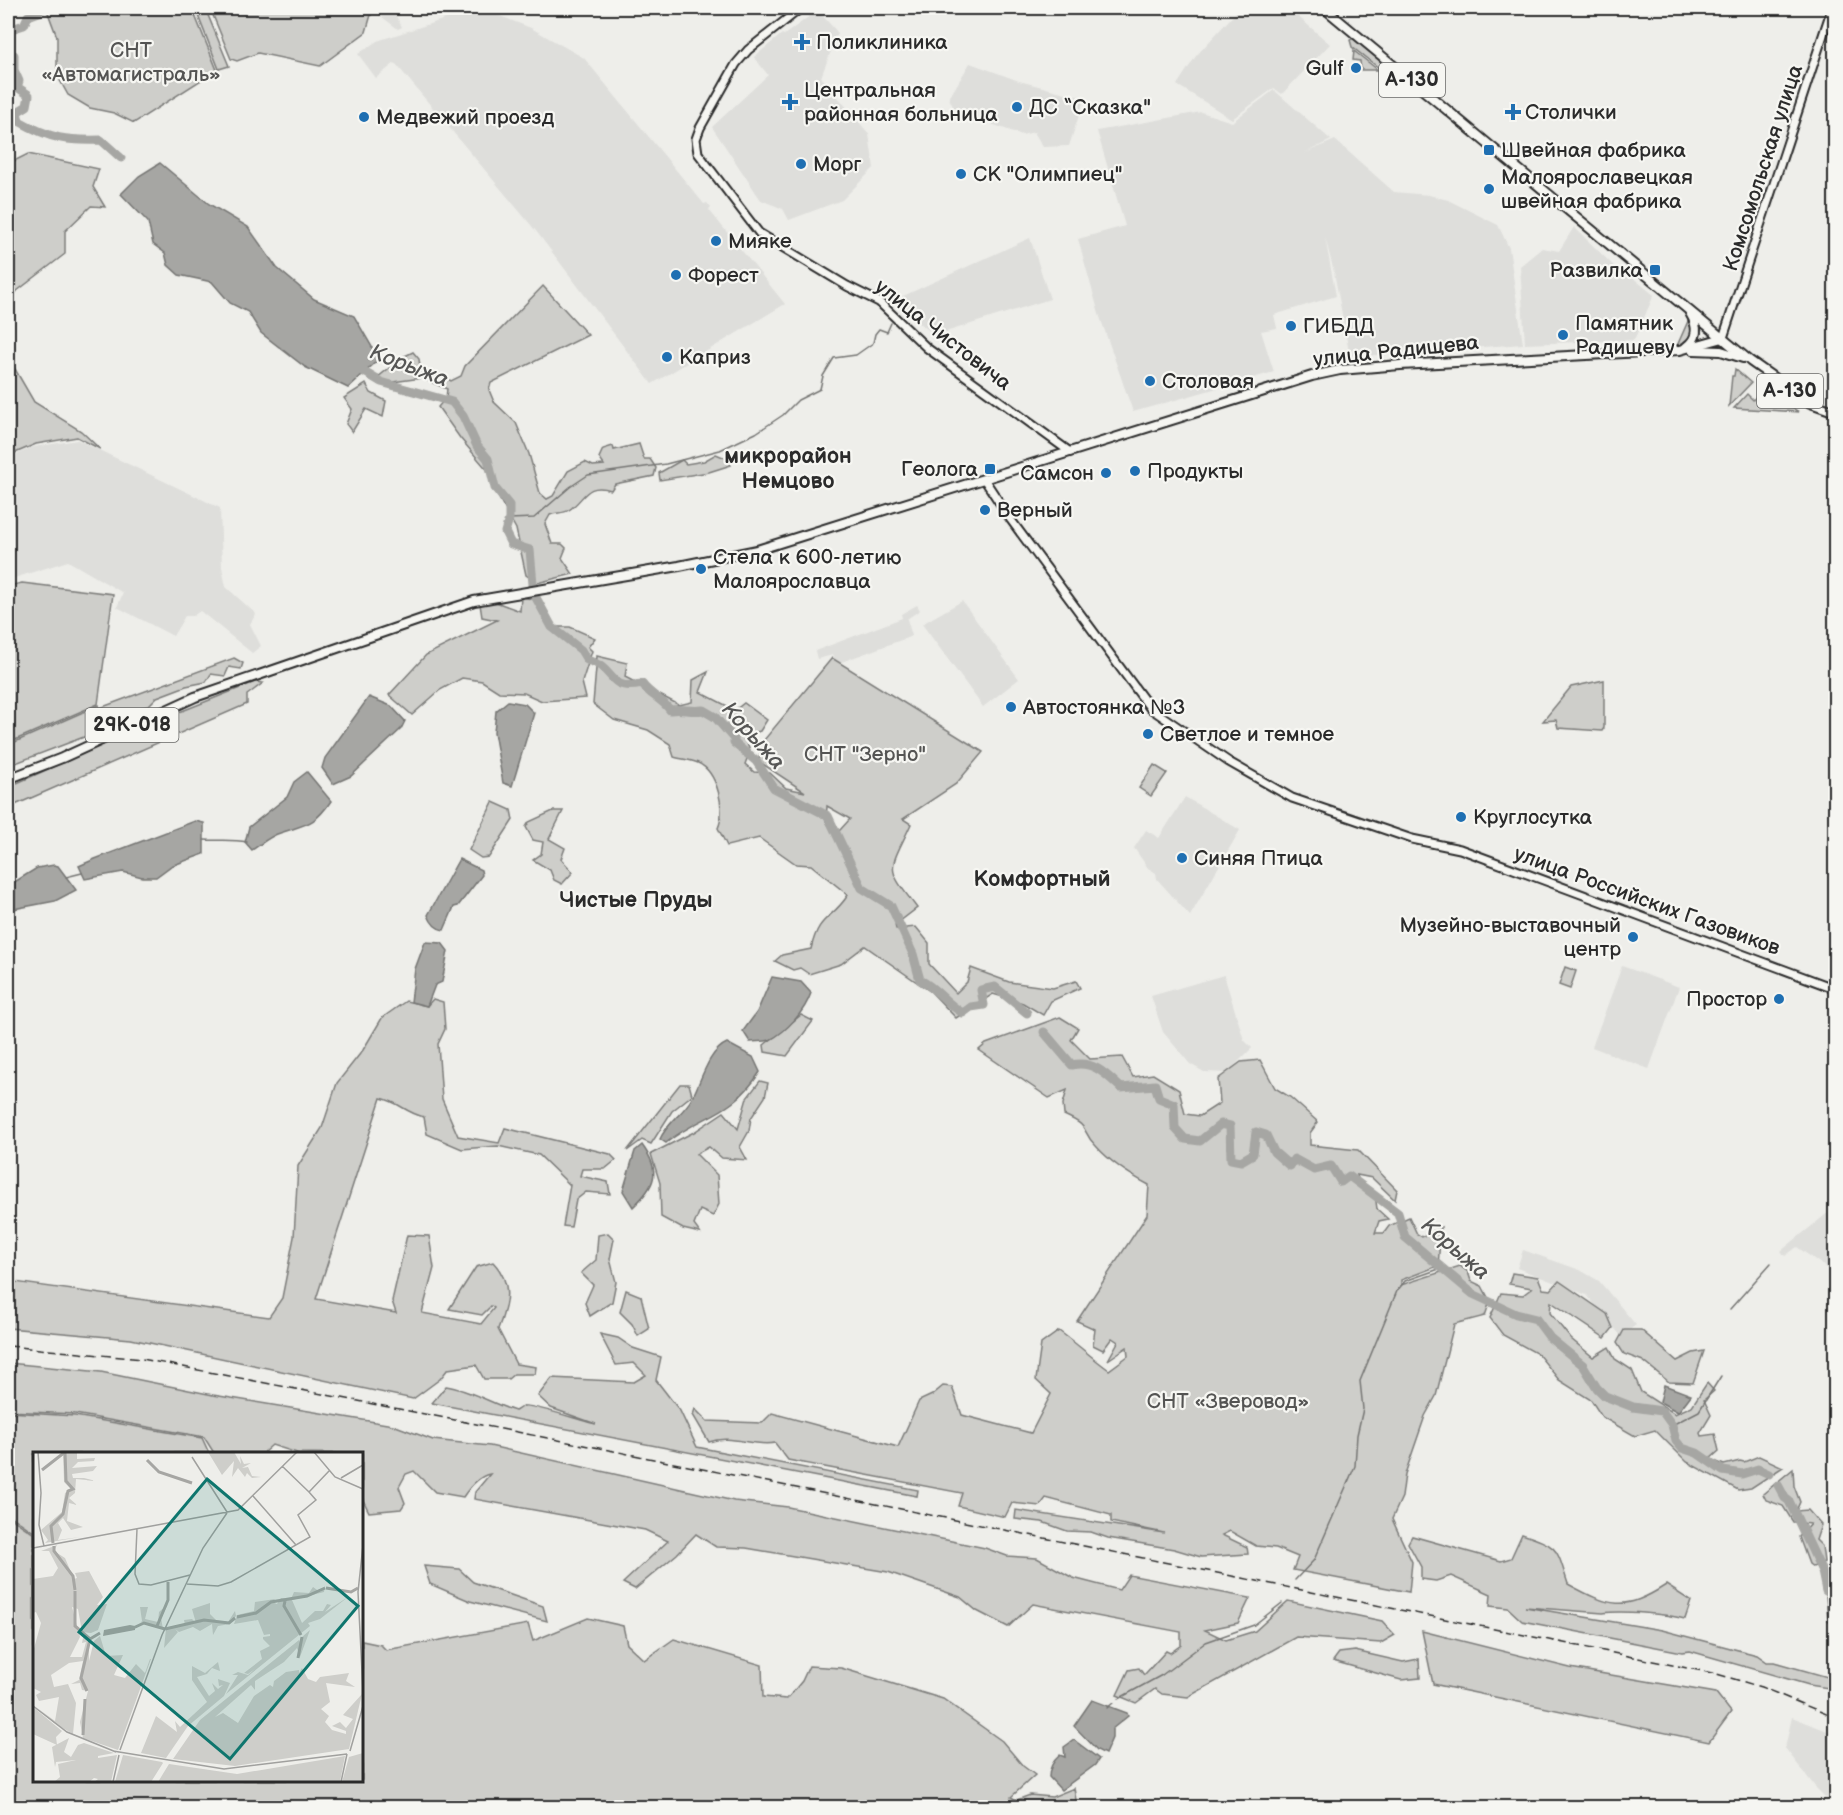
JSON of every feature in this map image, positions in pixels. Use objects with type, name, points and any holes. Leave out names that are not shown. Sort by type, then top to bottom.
[{"type":"main road","name":"улица Чистовича","points":[[801,8],[748,50],[736,64],[700,128],[696,139],[698,153],[759,233],[847,286],[879,302],[927,348],[1070,452]]},
{"type":"main road","name":"А-130","points":[[1324,8],[1750,361],[1800,397],[1836,412]]},
{"type":"main road","name":"Комсомольская улица","points":[[1723,338],[1832,8]]},
{"type":"main road","points":[[1680,350],[1689,345],[1696,335],[1694,320],[1686,307]]},
{"type":"main road","name":"улица Радищева","points":[[8,779],[62,758],[195,697],[474,601],[727,557],[984,479],[1291,381],[1331,372],[1400,365],[1680,350],[1723,338]]},
{"type":"main road","points":[[1680,350],[1719,351],[1750,361]]},
{"type":"main road","name":"улица Российских Газовиков","points":[[984,479],[1017,529],[1150,708],[1258,780],[1323,810],[1420,841],[1460,849],[1836,989]]},
{"type":"shaded area","points":[[370,8],[396,8],[395,14],[402,27],[398,29]]},
{"type":"shaded area","points":[[479,8],[531,28],[584,58],[704,204],[707,203],[711,208],[709,210],[785,304],[652,384],[536,231],[395,63],[376,78],[358,54],[377,41]]},
{"type":"shaded area","points":[[1240,8],[1288,8],[1330,44],[1282,94],[1274,88],[1232,119],[1177,85],[1196,56]]},
{"type":"shaded area","name":"Центральная районная больница","points":[[814,13],[821,14],[838,33],[821,77],[869,134],[874,168],[842,200],[789,220],[783,209],[761,200],[712,127],[768,75],[754,57],[782,34],[784,35]]},
{"type":"shaded area","name":"ДС “Сказка\"","points":[[970,63],[1019,81],[1081,97],[1083,103],[1069,146],[1043,147],[1034,132],[1022,135],[955,111],[949,98]]},
{"type":"shaded area","points":[[1274,90],[1331,140],[1305,153],[1335,140],[1394,192],[1429,195],[1448,200],[1498,225],[1509,248],[1523,344],[1350,357],[1325,237],[1336,296],[1274,315],[1277,328],[1261,331],[1274,372],[1133,412],[1099,314],[1078,239],[1125,226],[1097,131],[1201,112],[1232,122]]},
{"type":"shaded area","points":[[160,163],[209,204],[248,227],[277,268],[314,299],[354,316],[379,359],[348,388],[305,367],[261,333],[248,312],[230,303],[212,282],[179,275],[168,265],[165,253],[153,244],[148,222],[121,194],[139,176]]},
{"type":"shaded area","points":[[1574,227],[1624,276],[1627,273],[1654,295],[1634,340],[1525,344],[1520,266],[1542,248],[1559,251]]},
{"type":"shaded area","points":[[1030,238],[1050,299],[936,335],[900,310],[901,297]]},
{"type":"shaded area","points":[[78,440],[220,508],[222,567],[226,587],[256,614],[250,624],[261,646],[252,653],[200,611],[193,616],[185,616],[173,636],[117,607],[123,593],[68,561],[8,580],[8,458],[33,447]]},
{"type":"shaded area","points":[[962,601],[1019,679],[983,707],[922,624]]},
{"type":"shaded area","points":[[917,605],[920,610],[907,619],[912,636],[836,664],[833,655],[817,659],[815,651],[902,618],[901,614]]},
{"type":"shaded area","points":[[369,697],[391,706],[405,721],[401,729],[351,776],[333,784],[322,768],[325,758]]},
{"type":"shaded area","points":[[508,701],[525,704],[534,713],[512,786],[503,783],[494,732],[496,711]]},
{"type":"shaded area","points":[[307,772],[331,801],[314,820],[273,836],[252,850],[245,842],[249,827],[287,797],[294,782]]},
{"type":"shaded area","name":"Синяя Птица","points":[[1185,797],[1240,830],[1190,916],[1157,879],[1156,873],[1148,868],[1134,848],[1146,830],[1159,838]]},
{"type":"shaded area","points":[[195,821],[204,823],[204,854],[171,866],[156,877],[142,877],[123,872],[85,879],[79,866],[95,859]]},
{"type":"shaded area","points":[[459,859],[481,870],[482,875],[458,906],[454,907],[444,930],[434,925],[428,915]]},
{"type":"shaded area","points":[[58,866],[76,890],[55,901],[8,910],[8,886],[37,868]]},
{"type":"shaded area","points":[[425,942],[442,943],[448,951],[442,982],[435,985],[427,1006],[411,1002],[415,969]]},
{"type":"shaded area","points":[[1622,966],[1679,987],[1649,1069],[1592,1047]]},
{"type":"shaded area","points":[[1224,975],[1244,1040],[1252,1048],[1227,1073],[1204,1072],[1190,1064],[1163,1032],[1151,996]]},
{"type":"shaded area","points":[[772,977],[801,982],[811,993],[795,1020],[783,1031],[770,1040],[750,1042],[743,1031],[757,1012]]},
{"type":"shaded area","points":[[727,1043],[753,1057],[760,1072],[749,1087],[727,1107],[679,1133],[666,1143],[660,1139],[663,1133],[689,1103],[710,1060],[720,1047]]},
{"type":"shaded area","points":[[642,1145],[652,1163],[653,1178],[651,1185],[633,1207],[623,1191],[635,1151]]},
{"type":"shaded area","points":[[1835,1207],[1835,1274],[1797,1247],[1785,1256],[1781,1251]]},
{"type":"shaded area","points":[[1523,1250],[1580,1270],[1599,1281],[1636,1325],[1621,1336],[1587,1295],[1517,1268]]},
{"type":"shaded area","points":[[1664,1385],[1691,1395],[1678,1412],[1660,1402]]},
{"type":"shaded area","points":[[1092,1700],[1127,1713],[1128,1716],[1112,1729],[1112,1738],[1105,1754],[1097,1750],[1074,1726]]},
{"type":"shaded area","points":[[1792,1717],[1835,1734],[1835,1807],[1816,1788],[1785,1748]]},
{"type":"shaded area","points":[[1074,1740],[1099,1759],[1095,1765],[1061,1790],[1049,1777],[1050,1771],[1053,1762],[1060,1755],[1065,1757],[1064,1747]]},
{"type":"green space","points":[[32,8],[48,8],[23,24]]},
{"type":"green space","name":"СНТ «Автомагистраль»","points":[[51,8],[192,8],[217,70],[134,123],[114,113],[90,108],[68,95],[57,75],[57,37],[47,10]]},
{"type":"green space","points":[[195,8],[205,8],[229,66],[219,69]]},
{"type":"green space","points":[[210,8],[373,8],[366,32],[320,66],[258,53],[237,61],[231,59]]},
{"type":"green space","points":[[1355,37],[1386,64],[1385,66],[1379,68],[1352,47],[1350,40]]},
{"type":"green space","points":[[1354,51],[1378,70],[1361,70],[1360,61],[1353,60]]},
{"type":"green space","points":[[28,154],[99,169],[93,187],[105,207],[91,206],[65,231],[65,254],[17,291],[8,304],[8,164]]},
{"type":"green space","points":[[543,286],[588,335],[491,383],[489,390],[494,402],[516,423],[529,454],[540,493],[547,499],[553,496],[568,471],[585,462],[593,466],[604,465],[599,458],[603,449],[613,446],[614,450],[639,444],[644,459],[650,459],[656,468],[654,476],[615,484],[611,490],[596,488],[587,493],[569,510],[550,515],[545,524],[552,544],[562,544],[566,548],[562,558],[573,574],[537,583],[526,575],[516,529],[496,493],[490,473],[460,438],[438,407],[446,398],[447,389],[422,378],[385,383],[377,378],[403,357],[413,352],[419,359],[420,367],[433,374],[438,373],[451,381],[461,376],[465,366]]},
{"type":"green space","points":[[1689,319],[1693,326],[1692,339],[1682,346],[1677,346]]},
{"type":"green space","points":[[8,357],[34,402],[81,431],[100,449],[77,437],[36,444],[8,456]]},
{"type":"green space","points":[[1735,369],[1751,383],[1729,406],[1732,376],[1734,376]]},
{"type":"green space","points":[[366,384],[371,393],[386,401],[383,417],[366,409],[352,432],[346,424],[352,409],[344,398]]},
{"type":"green space","points":[[1762,390],[1799,412],[1734,408],[1747,394],[1753,400]]},
{"type":"green space","points":[[716,454],[728,459],[731,465],[709,472],[660,480],[659,473],[682,460],[686,464],[704,461]]},
{"type":"green space","points":[[22,583],[113,594],[98,704],[8,743],[8,586]]},
{"type":"green space","points":[[521,597],[537,600],[556,627],[570,627],[595,638],[588,647],[592,651],[582,682],[586,698],[542,701],[524,693],[499,692],[482,681],[462,678],[440,690],[412,715],[389,695],[426,655],[497,620],[482,617],[480,604],[493,601],[520,611]]},
{"type":"green space","name":"СНТ \"Зерно\"","points":[[597,656],[627,663],[625,677],[679,705],[692,702],[693,680],[708,672],[700,692],[735,710],[744,703],[767,720],[760,731],[744,736],[750,751],[745,764],[754,772],[770,773],[786,788],[805,792],[758,761],[764,740],[832,658],[983,752],[956,784],[903,819],[911,824],[898,851],[893,868],[899,883],[917,908],[895,925],[896,929],[916,927],[929,943],[929,964],[956,993],[967,982],[971,968],[1009,982],[1053,988],[1076,981],[1080,988],[1051,1001],[1043,1015],[1023,1003],[993,994],[956,1018],[931,992],[865,946],[841,964],[809,974],[800,968],[793,970],[775,961],[782,955],[811,949],[822,923],[848,895],[811,865],[796,864],[759,838],[727,846],[718,828],[721,812],[719,792],[705,768],[698,763],[674,757],[670,744],[648,730],[614,720],[593,704]],"holes":[[[827,806],[850,819],[840,830],[832,831],[826,821]]]},
{"type":"green space","points":[[234,658],[243,663],[241,669],[229,667],[225,676],[211,674],[206,682],[186,686],[157,697],[148,706],[117,714],[97,732],[8,766],[8,745],[99,705],[100,708]]},
{"type":"green space","points":[[1604,680],[1604,728],[1602,731],[1558,728],[1556,720],[1543,721],[1571,687]]},
{"type":"green space","points":[[255,682],[263,683],[247,695],[247,704],[8,808],[8,787],[147,725]]},
{"type":"green space","points":[[1154,765],[1167,773],[1151,796],[1139,788]]},
{"type":"green space","points":[[493,802],[511,810],[513,820],[489,857],[481,858],[469,850]]},
{"type":"green space","points":[[553,811],[563,811],[549,839],[565,848],[561,859],[573,872],[562,884],[554,880],[550,870],[533,860],[541,854],[543,842],[533,840],[526,827],[529,822]]},
{"type":"green space","points":[[1565,967],[1576,971],[1570,989],[1559,985]]},
{"type":"green space","points":[[433,999],[443,1002],[445,1029],[438,1044],[442,1099],[458,1136],[499,1143],[505,1128],[610,1154],[616,1160],[605,1169],[582,1169],[580,1176],[608,1182],[610,1194],[586,1192],[576,1200],[571,1227],[563,1226],[570,1185],[539,1155],[498,1146],[462,1149],[427,1134],[424,1117],[381,1098],[316,1299],[396,1313],[392,1301],[407,1235],[429,1236],[434,1268],[422,1313],[481,1324],[494,1308],[491,1306],[482,1315],[449,1309],[476,1267],[493,1262],[504,1278],[507,1294],[498,1329],[516,1364],[536,1367],[535,1374],[514,1374],[508,1379],[484,1379],[476,1365],[448,1369],[440,1379],[413,1399],[131,1339],[8,1328],[8,1281],[269,1317],[282,1298],[294,1237],[298,1166],[322,1128],[337,1083],[363,1050],[382,1018],[406,1001],[427,1006]]},
{"type":"green space","points":[[801,1015],[813,1021],[787,1056],[765,1052],[764,1045]]},
{"type":"green space","name":"СНТ «Зверовод»","points":[[1060,1017],[1078,1028],[1071,1040],[1090,1059],[1122,1057],[1133,1077],[1153,1074],[1179,1090],[1185,1114],[1200,1116],[1220,1103],[1218,1079],[1241,1062],[1260,1060],[1275,1088],[1290,1097],[1318,1122],[1310,1133],[1310,1145],[1358,1150],[1397,1190],[1395,1200],[1372,1178],[1357,1175],[1360,1186],[1375,1194],[1377,1209],[1388,1219],[1379,1221],[1375,1233],[1384,1233],[1389,1226],[1409,1217],[1417,1234],[1422,1237],[1441,1227],[1438,1266],[1401,1280],[1401,1285],[1460,1266],[1468,1272],[1471,1281],[1482,1286],[1490,1301],[1485,1316],[1454,1324],[1436,1396],[1425,1416],[1405,1474],[1402,1497],[1392,1519],[1412,1562],[1409,1592],[1293,1570],[1298,1557],[1276,1548],[1256,1546],[1230,1531],[1222,1535],[1247,1547],[1248,1554],[1201,1557],[1174,1549],[1108,1538],[1091,1532],[1067,1531],[1042,1522],[1015,1519],[1016,1510],[1164,1533],[1111,1522],[1111,1515],[1046,1498],[1040,1506],[1012,1503],[1005,1517],[958,1506],[962,1493],[788,1460],[775,1443],[725,1439],[709,1442],[693,1415],[695,1409],[707,1421],[762,1423],[772,1413],[898,1447],[919,1401],[932,1395],[943,1386],[952,1387],[962,1415],[1031,1433],[1051,1394],[1036,1380],[1041,1344],[1059,1331],[1109,1370],[1128,1356],[1127,1347],[1108,1360],[1118,1342],[1112,1338],[1103,1350],[1093,1345],[1095,1329],[1077,1321],[1147,1215],[1149,1185],[1114,1163],[1091,1140],[1079,1123],[1064,1115],[1063,1104],[1067,1090],[1049,1098],[979,1050],[986,1044]]},
{"type":"green space","points":[[760,1081],[768,1083],[765,1097],[751,1118],[749,1131],[740,1147],[747,1160],[722,1158],[709,1147],[696,1154],[717,1175],[719,1204],[713,1216],[700,1210],[694,1225],[700,1233],[683,1229],[661,1217],[660,1183],[651,1154],[694,1132],[724,1112],[738,1129],[747,1098]]},
{"type":"green space","points":[[680,1084],[689,1084],[692,1095],[672,1111],[651,1144],[642,1140],[627,1151]]},
{"type":"green space","points":[[608,1233],[614,1239],[610,1259],[616,1282],[612,1302],[590,1316],[585,1303],[593,1285],[581,1273],[596,1260],[598,1235]]},
{"type":"green space","points":[[1512,1273],[1538,1277],[1543,1289],[1551,1290],[1559,1281],[1607,1314],[1613,1328],[1605,1338],[1551,1302],[1550,1313],[1571,1339],[1593,1357],[1609,1347],[1615,1359],[1632,1370],[1641,1392],[1675,1414],[1692,1406],[1707,1383],[1714,1391],[1704,1400],[1711,1415],[1700,1433],[1701,1436],[1715,1434],[1719,1451],[1710,1459],[1724,1465],[1744,1462],[1759,1456],[1783,1467],[1751,1488],[1738,1490],[1687,1462],[1655,1430],[1635,1436],[1602,1417],[1591,1400],[1559,1380],[1538,1354],[1503,1335],[1490,1318],[1501,1293],[1523,1295],[1532,1288],[1509,1284]]},
{"type":"green space","points":[[626,1290],[641,1296],[649,1329],[638,1336],[632,1324],[620,1312]]},
{"type":"green space","points":[[1624,1330],[1641,1330],[1677,1361],[1693,1353],[1704,1351],[1693,1383],[1669,1382],[1643,1361],[1624,1354],[1617,1343]]},
{"type":"green space","points":[[600,1334],[618,1338],[633,1348],[661,1357],[656,1380],[680,1411],[697,1447],[918,1490],[917,1496],[432,1403],[446,1386],[515,1411],[523,1406],[529,1406],[596,1424],[551,1408],[538,1396],[552,1378],[634,1382],[646,1375],[634,1363],[616,1365]]},
{"type":"green space","points":[[8,1363],[101,1372],[213,1395],[393,1425],[433,1440],[490,1446],[734,1501],[788,1507],[985,1548],[1007,1556],[1037,1558],[1073,1578],[1119,1590],[1129,1575],[1250,1598],[1238,1623],[1205,1630],[1226,1640],[1255,1631],[1288,1601],[1382,1621],[1395,1635],[1381,1643],[1296,1637],[1188,1697],[1162,1694],[1155,1689],[1136,1703],[1117,1695],[1129,1670],[1139,1668],[1144,1675],[1166,1651],[1170,1653],[1181,1645],[1181,1632],[1033,1604],[1008,1627],[977,1611],[960,1597],[888,1572],[746,1548],[716,1547],[696,1534],[677,1554],[635,1589],[623,1583],[668,1541],[645,1530],[474,1499],[475,1492],[490,1474],[478,1480],[463,1497],[435,1492],[414,1471],[406,1474],[399,1487],[405,1503],[401,1509],[369,1512],[363,1500],[363,1452],[294,1452],[272,1445],[264,1452],[213,1452],[204,1437],[75,1414],[8,1411]]},
{"type":"green space","points":[[8,1412],[75,1416],[202,1438],[209,1452],[33,1452],[33,1531],[8,1514]]},
{"type":"green space","points":[[1793,1469],[1794,1486],[1800,1502],[1796,1511],[1808,1510],[1821,1525],[1816,1540],[1822,1546],[1824,1562],[1813,1567],[1809,1564],[1799,1537],[1810,1524],[1793,1522],[1783,1506],[1766,1500],[1763,1494]]},
{"type":"green space","points":[[8,1516],[33,1533],[33,1782],[363,1782],[363,1641],[381,1645],[386,1650],[528,1624],[533,1641],[588,1618],[623,1626],[627,1644],[644,1660],[674,1639],[762,1665],[763,1697],[787,1699],[802,1681],[809,1666],[841,1668],[943,1699],[1002,1741],[1023,1766],[1035,1775],[1011,1797],[1017,1800],[1030,1795],[1052,1797],[1074,1788],[1076,1800],[1068,1808],[8,1807]]},
{"type":"green space","points":[[1522,1534],[1544,1542],[1555,1550],[1568,1584],[1595,1598],[1606,1602],[1628,1603],[1666,1585],[1691,1601],[1685,1619],[1644,1613],[1603,1613],[1525,1607],[1662,1630],[1757,1655],[1767,1662],[1835,1679],[1835,1689],[1809,1685],[1690,1651],[1682,1652],[1522,1621],[1508,1608],[1490,1606],[1491,1594],[1451,1576],[1436,1581],[1421,1579],[1421,1567],[1408,1543],[1412,1536],[1501,1561],[1511,1558]]},
{"type":"green space","points":[[424,1566],[459,1569],[473,1582],[543,1606],[547,1621],[470,1601],[430,1584]]},
{"type":"green space","points":[[1835,1590],[1835,1628],[1828,1620],[1826,1596]]},
{"type":"green space","points":[[1422,1631],[1570,1668],[1716,1693],[1731,1712],[1709,1742],[1433,1684]]},
{"type":"green space","points":[[1355,1651],[1403,1662],[1419,1659],[1420,1678],[1401,1680],[1333,1661],[1339,1653]]},
{"type":"waterway","name":"Корыжа","points":[[8,30],[24,25],[28,16],[39,12],[39,8]]},
{"type":"waterway","name":"Корыжа","points":[[8,56],[14,55],[14,70],[19,81],[17,87],[29,95],[27,106],[17,112],[19,121],[40,132],[59,138],[101,140],[121,158]]},
{"type":"waterway","points":[[8,117],[19,121]]},
{"type":"waterway","points":[[509,519],[534,518],[570,487],[588,475],[666,464],[720,450],[756,433],[783,415],[798,400],[820,389],[823,376],[834,358],[856,355],[873,343],[879,329],[887,332],[891,323]]},
{"type":"waterway","name":"Корыжа","points":[[356,367],[381,382],[452,402],[463,416],[477,446],[488,459],[495,488],[509,505],[509,519],[505,532],[511,544],[530,550],[533,584]]},
{"type":"waterway","name":"Корыжа","points":[[534,594],[552,627],[581,650],[587,660],[603,668],[622,685],[642,684],[670,710],[703,710],[715,717],[734,739],[734,743],[756,761],[774,788],[828,816],[862,888],[891,906],[913,954],[920,980],[963,1013],[971,1007],[984,1005],[981,990],[995,987],[1027,1013]]},
{"type":"waterway","points":[[204,840],[247,842]]},
{"type":"waterway","points":[[66,877],[82,873]]},
{"type":"waterway","name":"Корыжа","points":[[1044,1032],[1072,1065],[1093,1067],[1121,1088],[1155,1085],[1159,1098],[1174,1104],[1175,1128],[1185,1139],[1200,1141],[1221,1124],[1230,1126],[1231,1159],[1241,1161],[1253,1154],[1256,1132],[1266,1135],[1274,1152],[1290,1166],[1294,1159],[1314,1170],[1331,1166],[1341,1182],[1349,1176],[1398,1213],[1405,1237],[1473,1294],[1516,1314],[1536,1319],[1550,1338],[1583,1365],[1597,1388],[1605,1396],[1633,1407],[1662,1411],[1672,1425],[1676,1441],[1682,1448],[1697,1453],[1723,1471],[1742,1474],[1758,1469],[1769,1474]]},
{"type":"waterway","points":[[1730,1309],[1771,1263]]},
{"type":"waterway","points":[[1295,1580],[1314,1560],[1355,1466],[1357,1435],[1363,1409],[1360,1381],[1397,1291],[1405,1281],[1442,1268]]},
{"type":"waterway","points":[[1672,1425],[1699,1411],[1721,1376]]},
{"type":"waterway","name":"Корыжа","points":[[1778,1485],[1789,1501],[1822,1571],[1826,1591],[1836,1596]]},
{"type":"waterway","points":[[1118,1699],[1162,1675],[1206,1642],[1254,1625],[1282,1603]]},
{"type":"waterway","points":[[1107,1708],[1113,1703]]},
{"type":"railway","points":[[8,1346],[142,1359],[599,1448],[1717,1674],[1761,1687],[1836,1718]]},
{"type":"place","name":"Поликлиника","points":[[802,42]]},
{"type":"place","name":"Gulf","points":[[1356,68]]},
{"type":"place","name":"Центральная районная больница","points":[[790,102]]},
{"type":"place","name":"ДС “Сказка\"","points":[[1017,107]]},
{"type":"place","name":"Столички","points":[[1513,112]]},
{"type":"place","name":"Медвежий проезд","points":[[364,117]]},
{"type":"place","name":"Швейная фабрика","points":[[1489,150]]},
{"type":"place","name":"Морг","points":[[801,164]]},
{"type":"place","name":"СК \"Олимпиец\"","points":[[961,174]]},
{"type":"place","name":"Малоярославецкая швейная фабрика","points":[[1489,189]]},
{"type":"place","name":"Мияке","points":[[716,241]]},
{"type":"place","name":"Развилка","points":[[1655,270]]},
{"type":"place","name":"Форест","points":[[676,275]]},
{"type":"place","name":"ГИБДД","points":[[1291,326]]},
{"type":"place","name":"Памятник Радищеву","points":[[1563,335]]},
{"type":"place","name":"Каприз","points":[[667,357]]},
{"type":"place","name":"Столовая","points":[[1150,381]]},
{"type":"place","name":"Геолога","points":[[990,469]]},
{"type":"place","name":"Продукты","points":[[1135,471]]},
{"type":"place","name":"Самсон","points":[[1106,473]]},
{"type":"place","name":"Верный","points":[[985,510]]},
{"type":"place","name":"Стела к 600-летию Малоярославца","points":[[701,569]]},
{"type":"place","name":"Автостоянка №3","points":[[1011,707]]},
{"type":"place","name":"Светлое и темное","points":[[1148,734]]},
{"type":"place","name":"Круглосутка","points":[[1461,817]]},
{"type":"place","name":"Синяя Птица","points":[[1182,858]]},
{"type":"place","name":"Музейно-выставочный центр","points":[[1633,937]]},
{"type":"place","name":"Простор","points":[[1779,999]]},
{"type":"district","name":"микрорайон Немцово","points":[[788,468]]},
{"type":"district","name":"Комфортный","points":[[1042,879]]},
{"type":"district","name":"Чистые Пруды","points":[[636,900]]}]
